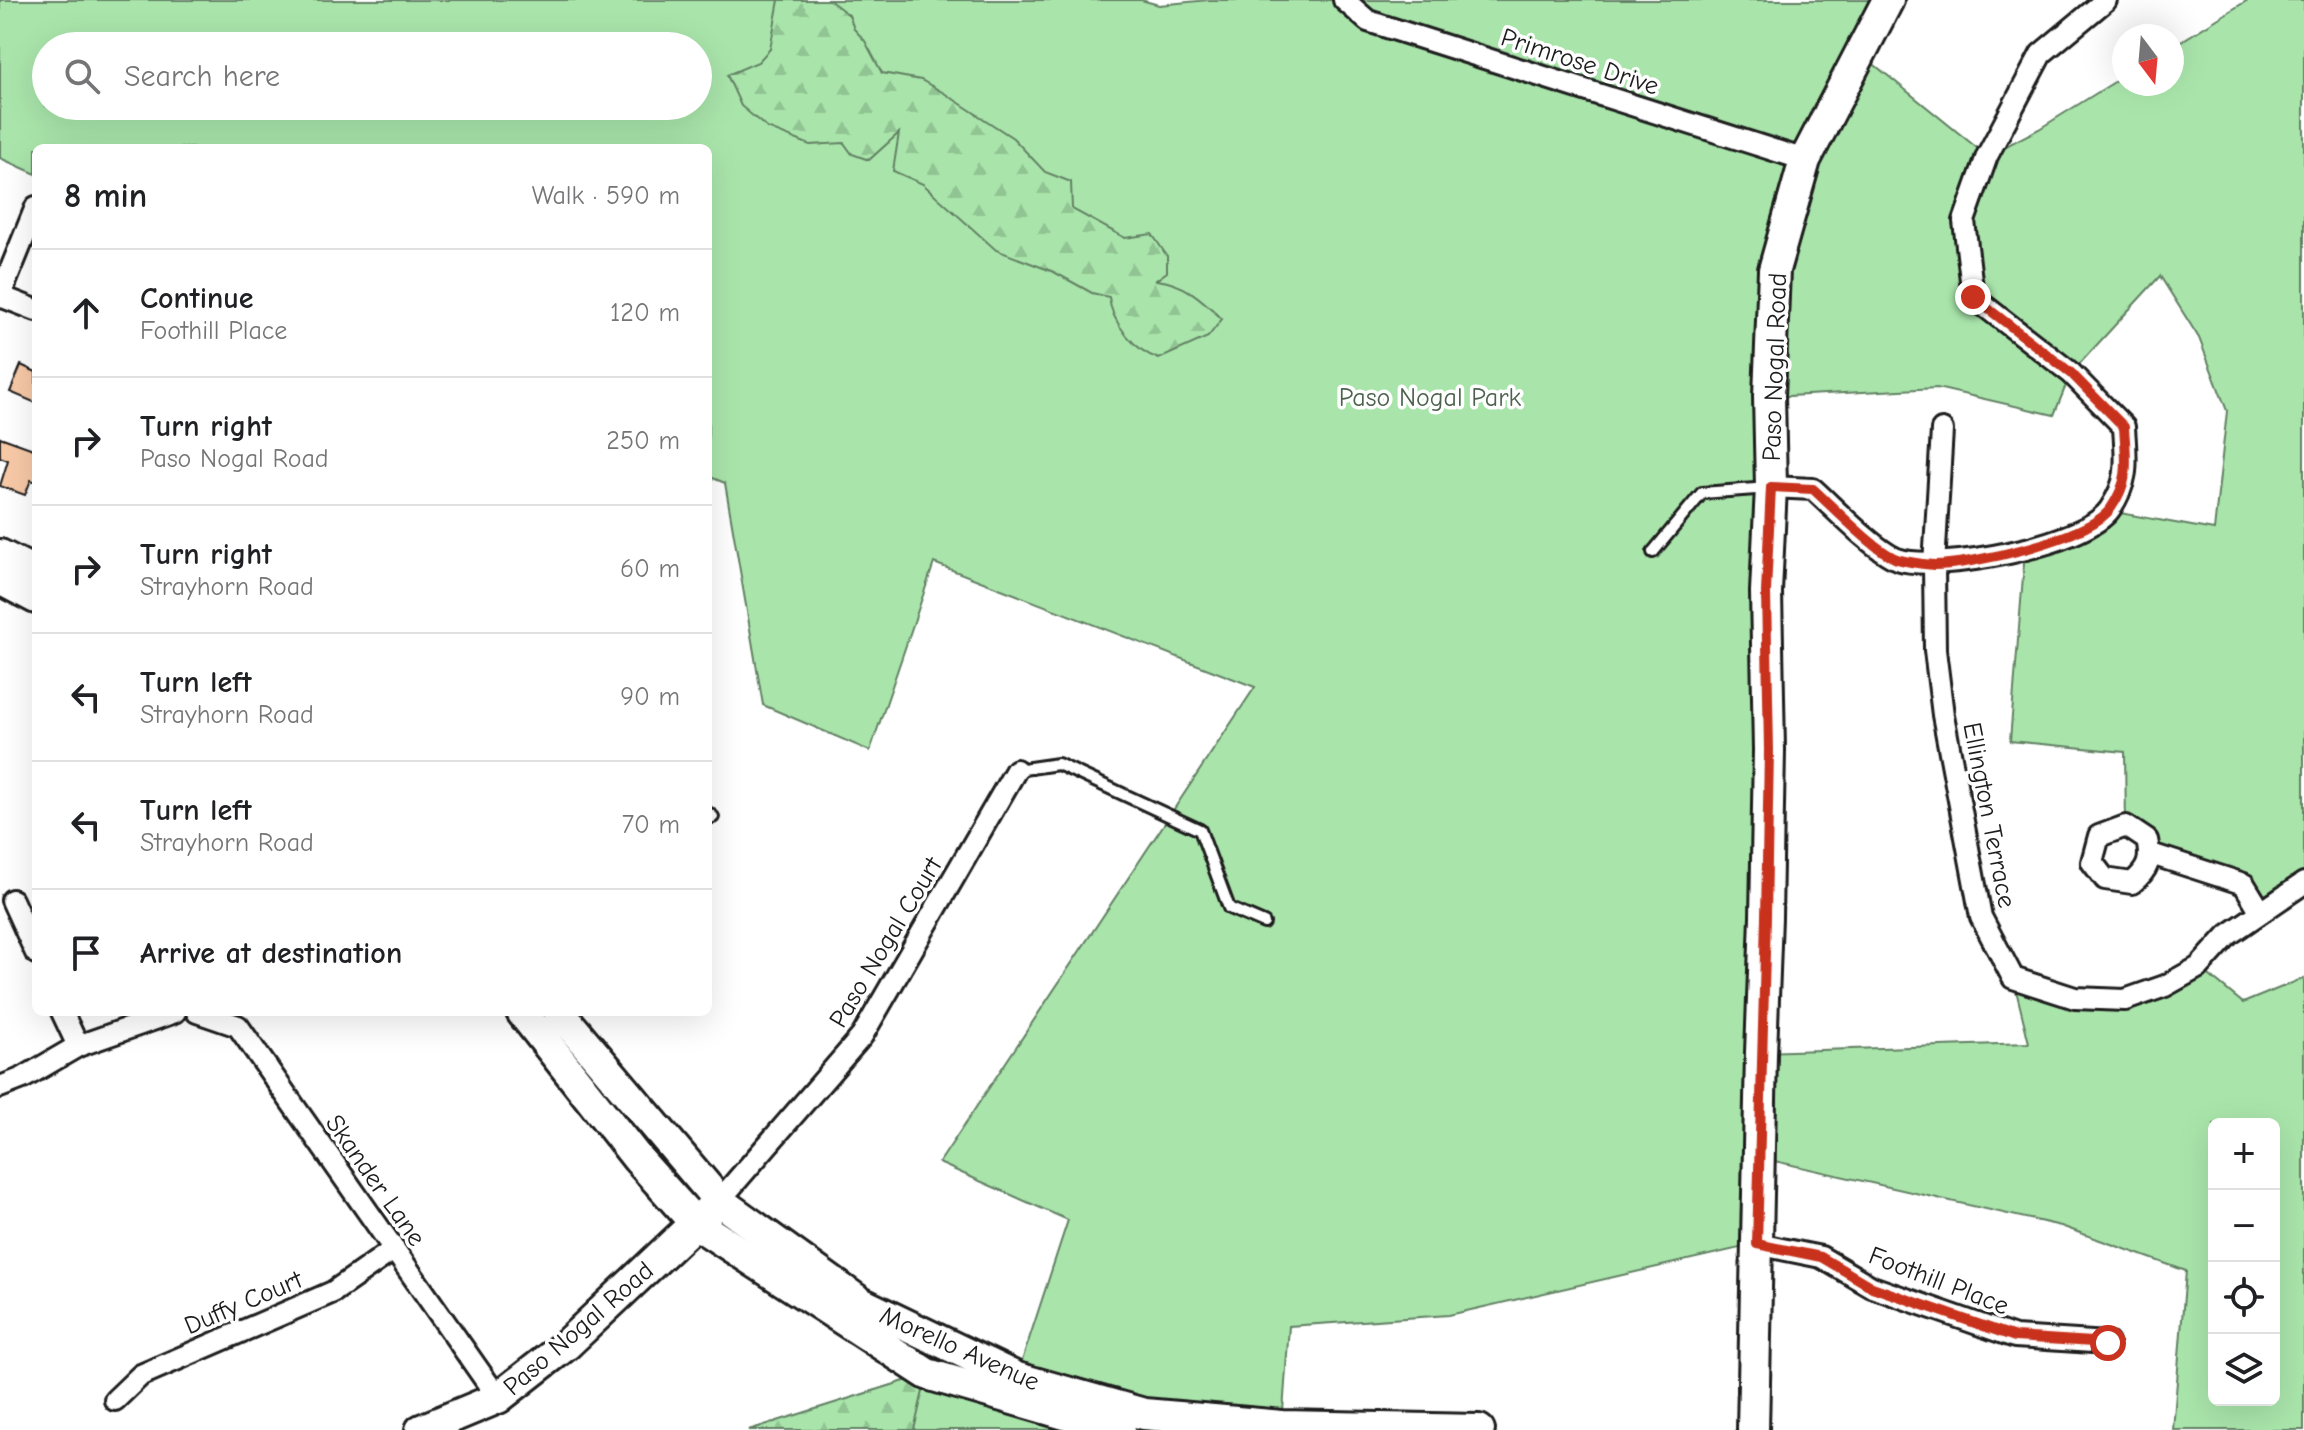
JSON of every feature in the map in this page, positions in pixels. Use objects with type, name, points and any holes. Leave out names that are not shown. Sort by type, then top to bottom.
[{"type":"street","name":"Primrose Drive","points":[[1344,0],[1368,21],[1805,160]]},
{"type":"street","name":"Paso Nogal Road","points":[[1753,1430],[1766,917],[1769,750],[1766,592],[1774,270],[1805,160],[1888,0]]},
{"type":"street","points":[[1771,487],[1813,489],[1861,533],[1896,558],[1934,565],[2025,551],[2084,528],[2109,511],[2127,474],[2124,427],[2071,373],[1973,297],[1964,221],[1987,156],[2041,54],[2106,0]]},
{"type":"street","points":[[32,217],[0,296],[32,308]]},
{"type":"street","name":"Ellington Terrace","points":[[1942,430],[1934,565],[1935,650],[1943,715],[1981,917],[2013,978],[2075,998],[2125,1000],[2165,986],[2199,967],[2228,935],[2304,883]]},
{"type":"street","points":[[0,555],[32,571]]},
{"type":"street","points":[[0,579],[32,596]]},
{"type":"street","name":"Paso Nogal Court","points":[[719,1201],[862,1036],[1016,770]]},
{"type":"street","points":[[2151,854],[2244,884],[2261,912]]},
{"type":"street","points":[[12,900],[32,944]]},
{"type":"street","points":[[64,1016],[78,1046]]},
{"type":"street","points":[[0,1087],[23,1078],[78,1046],[164,1016]]},
{"type":"street","name":"Skander Lane","points":[[209,1016],[238,1026],[498,1398]]},
{"type":"street","name":"Morello Avenue","points":[[525,1016],[637,1158],[695,1223],[927,1374],[1120,1430]]},
{"type":"street","name":"Morello Avenue","points":[[562,1016],[719,1201],[861,1303],[1017,1378],[1144,1414],[1282,1426],[1479,1430]]},
{"type":"street","name":"Paso Nogal Road","points":[[421,1430],[498,1398],[566,1345],[719,1201]]},
{"type":"street","name":"Foothill Place","points":[[1757,1244],[1821,1257],[1872,1287],[2015,1337],[2108,1343]]},
{"type":"street","name":"Duffy Court","points":[[115,1400],[141,1375],[333,1292],[393,1250]]},
{"type":"lane","points":[[1653,552],[1702,493],[1771,487]]},
{"type":"lane","points":[[1016,770],[1058,764],[1200,830],[1229,908],[1264,923]]},
{"type":"green space","name":"Paso Nogal Park","points":[[0,0],[1141,0],[1159,5],[1208,0],[1888,0],[1860,53],[1987,156],[2039,129],[2112,83],[2112,96],[2184,96],[2184,40],[2248,0],[2304,0],[2304,883],[2261,912],[2244,884],[2174,860],[2126,826],[2125,752],[2010,741],[2025,551],[2109,511],[2214,530],[2227,411],[2199,338],[2160,276],[2071,373],[2054,415],[1937,388],[1770,397],[1762,1052],[2029,1043],[2013,978],[2125,1000],[2199,967],[2243,1003],[2304,978],[2304,1430],[2173,1430],[2186,1271],[2061,1226],[1761,1158],[1757,1244],[1449,1315],[1289,1326],[1282,1426],[1144,1414],[1018,1373],[1068,1220],[939,1163],[1255,687],[934,563],[870,751],[763,705],[725,483],[712,478],[712,144],[32,144],[32,172],[0,158]]},
{"type":"green space","points":[[779,0],[829,0],[849,15],[854,29],[865,41],[882,73],[921,80],[1013,138],[1045,172],[1071,182],[1072,209],[1125,238],[1152,234],[1167,256],[1167,272],[1156,280],[1184,288],[1222,319],[1208,337],[1159,359],[1141,349],[1126,334],[1114,316],[1109,297],[1092,293],[1054,272],[996,250],[923,184],[893,171],[899,133],[869,160],[852,154],[844,143],[810,145],[767,128],[741,106],[727,75],[758,62],[770,49]]},
{"type":"green space","points":[[927,1374],[1120,1430],[749,1430]]},
{"type":"green space","points":[[927,1374],[914,1430],[749,1430]]},
{"type":"building","points":[[21,365],[32,370],[32,401],[10,392]]},
{"type":"building","points":[[0,437],[32,449],[32,480],[25,495],[0,486],[8,460],[0,457]]},
{"type":"route","points":[[1973,297],[2071,373],[2124,427],[2127,474],[2109,511],[2084,528],[2025,551],[1934,565],[1896,558],[1861,533],[1813,489],[1771,487],[1766,592],[1769,750],[1757,1244],[1821,1257],[1872,1287],[2015,1337],[2108,1343]]}]
